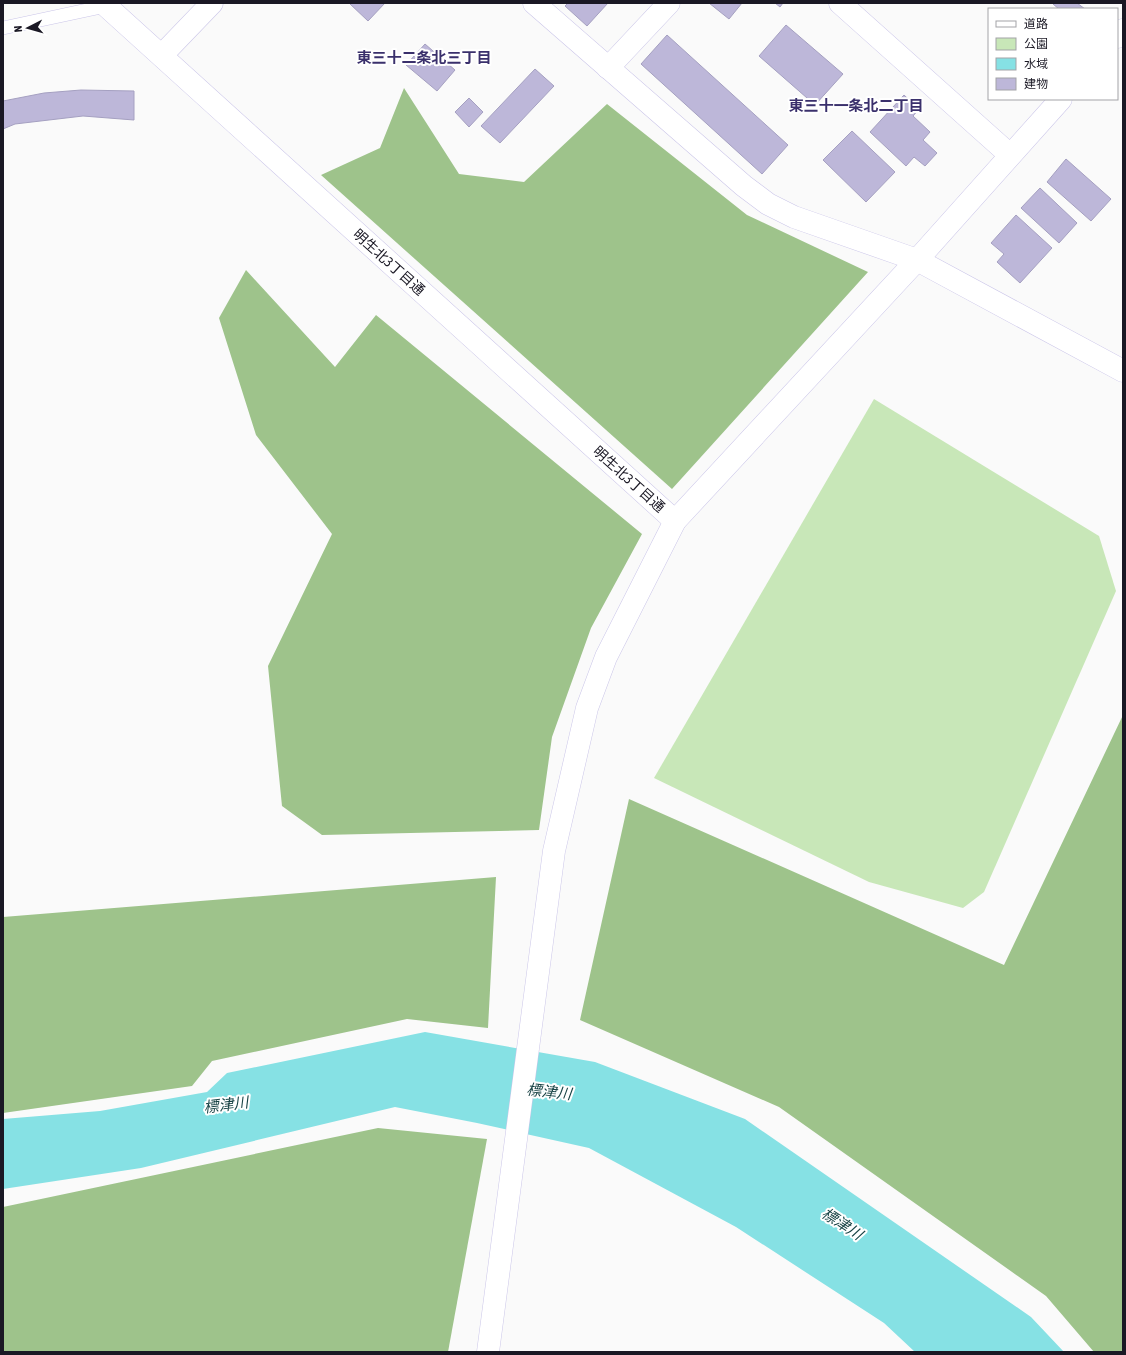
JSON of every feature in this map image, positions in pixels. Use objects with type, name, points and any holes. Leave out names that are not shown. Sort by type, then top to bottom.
[{"type":"street","points":[[162,55],[212,3]]},
{"type":"street","points":[[534,3],[744,186],[768,204],[794,216],[917,260],[1123,371]]},
{"type":"street","points":[[608,68],[669,3]]},
{"type":"street","points":[[840,3],[1010,155]]},
{"type":"street","name":"明生北3丁目通","points":[[104,4],[675,521]]},
{"type":"street","points":[[488,1352],[554,851],[587,708],[606,657],[675,521],[917,260],[1060,100]]},
{"type":"lane","points":[[3,28],[104,4]]},
{"type":"green space","points":[[404,88],[459,174],[524,182],[607,104],[747,215],[868,272],[672,489],[321,175],[380,148]]},
{"type":"green space","points":[[246,270],[335,367],[376,315],[642,534],[591,628],[552,737],[539,830],[322,835],[282,806],[268,666],[332,534],[256,435],[219,318]]},
{"type":"green space","points":[[874,399],[1099,536],[1116,591],[984,892],[963,908],[869,882],[654,778]]},
{"type":"green space","points":[[1123,715],[1123,1352],[1094,1352],[1046,1296],[779,1107],[580,1020],[629,799],[1004,965]]},
{"type":"green space","points":[[496,877],[488,1028],[407,1019],[212,1061],[192,1086],[3,1113],[3,917]]},
{"type":"green space","points":[[378,1128],[487,1139],[448,1352],[3,1352],[3,1207]]},
{"type":"water","name":"標津川","points":[[425,1032],[595,1062],[745,1119],[1031,1317],[1064,1352],[915,1352],[884,1323],[736,1227],[589,1148],[477,1123],[395,1107],[141,1168],[3,1189],[3,1119],[100,1111],[207,1092],[227,1073]]},
{"type":"building","points":[[349,3],[385,3],[368,21]]},
{"type":"building","points":[[568,3],[608,3],[587,26],[565,6]]},
{"type":"building","points":[[709,3],[742,3],[729,19]]},
{"type":"building","points":[[775,3],[783,3],[780,7]]},
{"type":"building","points":[[1077,3],[1084,8],[1058,8],[1053,4]]},
{"type":"building","points":[[786,25],[843,74],[815,105],[759,56]]},
{"type":"building","points":[[667,35],[788,145],[762,174],[641,64]]},
{"type":"building","points":[[425,44],[455,70],[437,91],[406,65]]},
{"type":"building","points":[[535,69],[554,86],[500,143],[481,126]]},
{"type":"building","points":[[81,90],[134,91],[134,120],[83,116],[15,124],[3,129],[3,101],[44,93]]},
{"type":"building","points":[[904,95],[919,109],[913,116],[930,132],[923,140],[937,153],[925,166],[914,157],[906,166],[870,132]]},
{"type":"building","points":[[469,98],[483,112],[469,127],[455,112]]},
{"type":"building","points":[[852,131],[895,172],[866,202],[823,160]]},
{"type":"building","points":[[1066,159],[1111,199],[1091,221],[1047,182]]},
{"type":"building","points":[[1040,188],[1077,223],[1059,243],[1021,208]]},
{"type":"building","points":[[1016,215],[1052,248],[1020,283],[997,262],[1004,254],[991,243]]},
{"type":"district","name":"東三十二条北三丁目","points":[[424,58]]},
{"type":"district","name":"東三十一条北二丁目","points":[[856,106]]}]
